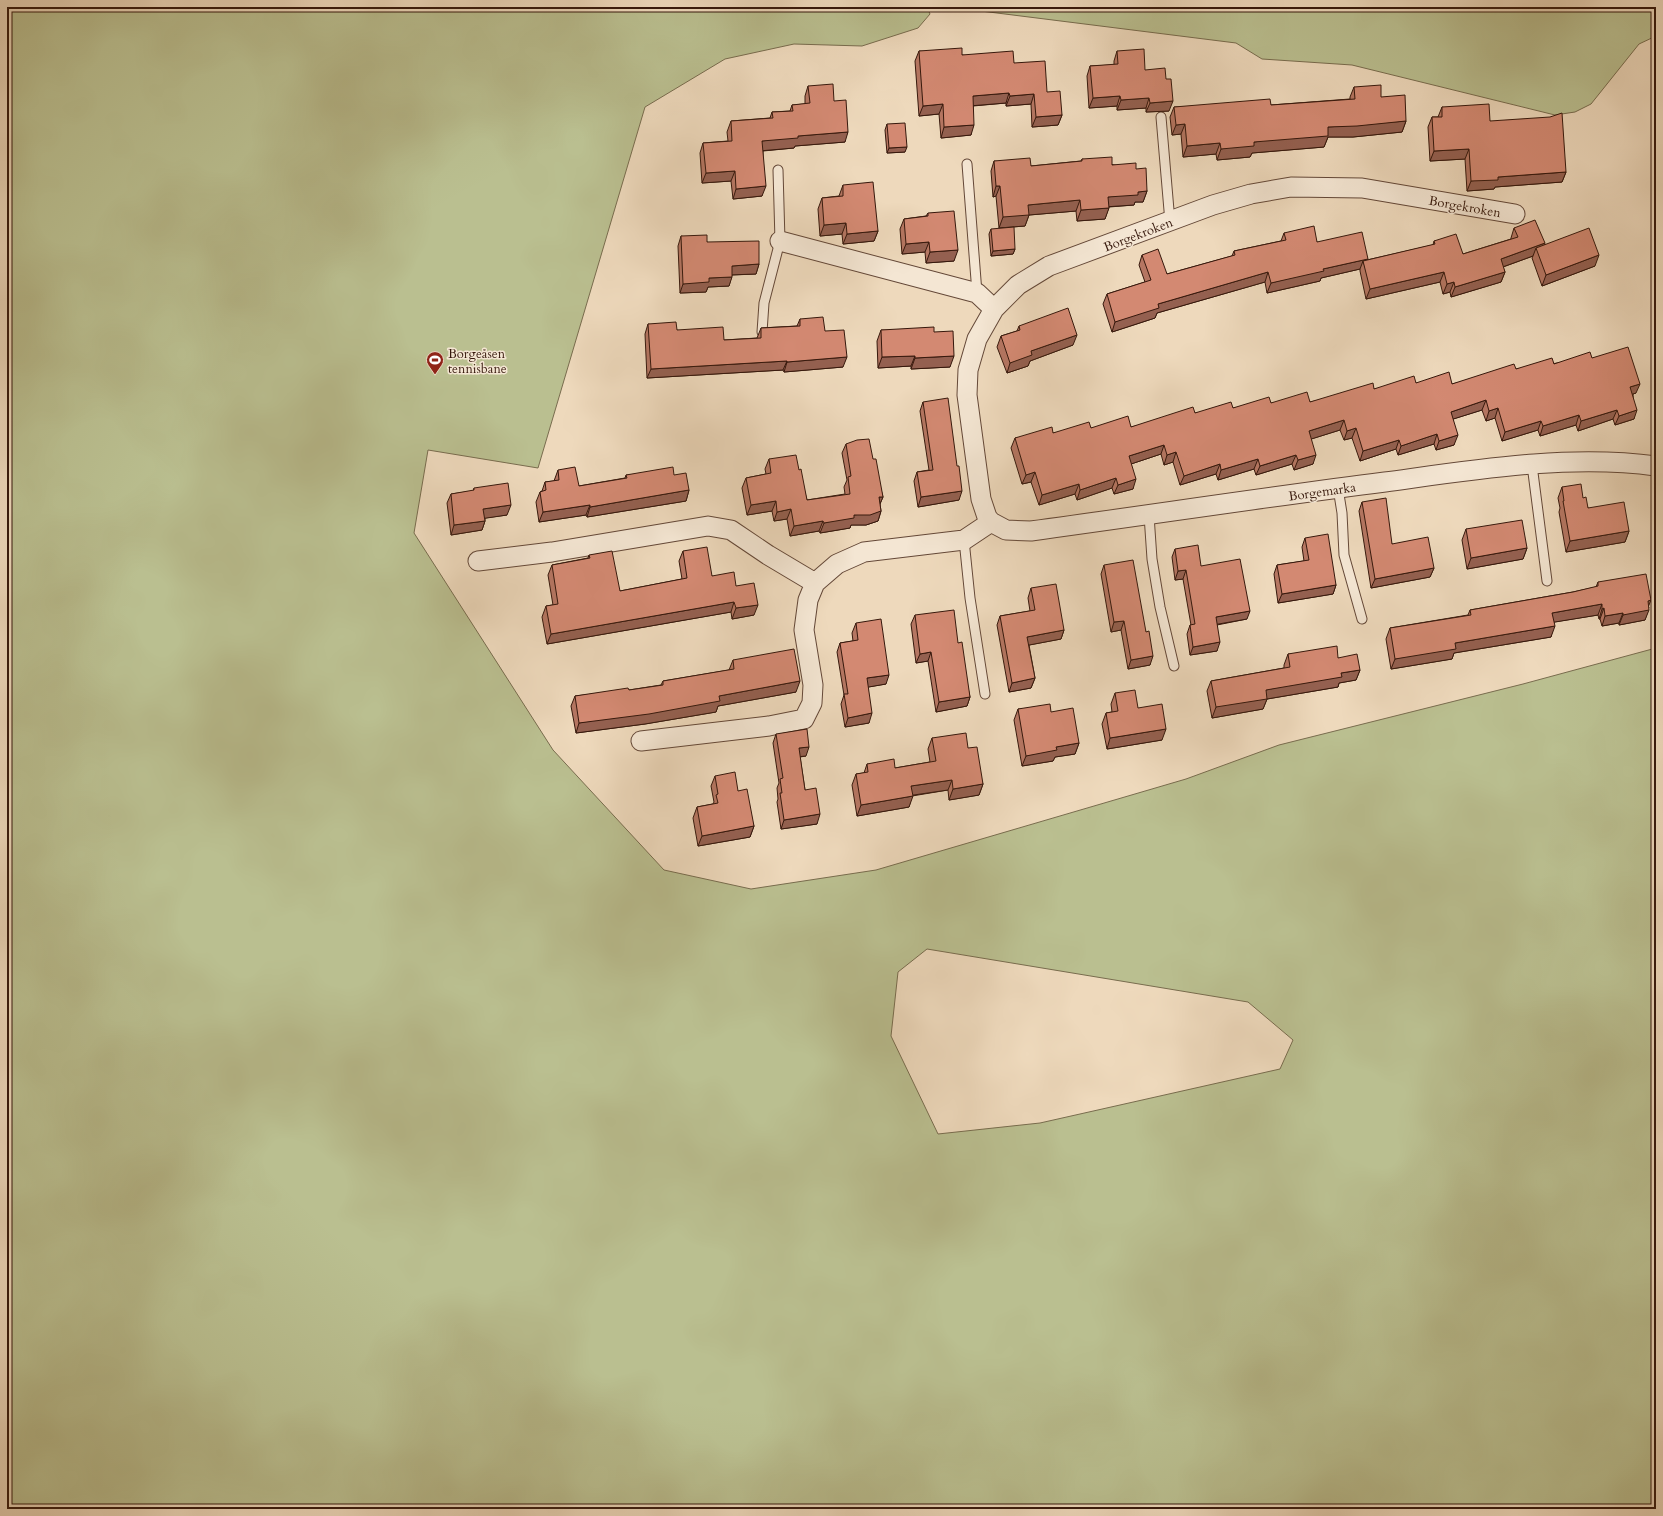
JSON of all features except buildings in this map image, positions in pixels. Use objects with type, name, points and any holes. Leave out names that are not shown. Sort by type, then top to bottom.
[{"type":"street","name":"Borgekroken","points":[[991,522],[987,517],[981,499],[967,395],[968,370],[977,339],[994,309],[1018,285],[1049,266],[1213,205],[1251,194],[1291,186],[1362,188],[1515,214]]},
{"type":"street","points":[[780,242],[977,294],[994,309]]},
{"type":"street","name":"Borgemarka","points":[[991,522],[1006,530],[1031,531],[1338,488],[1532,464],[1586,461],[1632,463],[1656,466]]},
{"type":"street","points":[[641,741],[769,726],[804,719],[812,703],[813,685],[804,630],[808,600],[815,582],[837,564],[864,552],[964,540],[991,522]]},
{"type":"street","points":[[478,561],[552,552],[708,526],[731,530],[768,555],[815,582]]},
{"type":"lane","points":[[1161,118],[1170,222]]},
{"type":"lane","points":[[967,164],[977,294]]},
{"type":"lane","points":[[762,332],[764,303],[780,242],[778,170]]},
{"type":"lane","points":[[1532,464],[1547,581]]},
{"type":"lane","points":[[1338,488],[1342,513],[1344,555],[1362,619]]},
{"type":"lane","points":[[1148,515],[1152,559],[1160,607],[1174,666]]},
{"type":"lane","points":[[964,540],[970,598],[985,694]]},
{"type":"green space","points":[[7,7],[927,7],[930,14],[918,28],[862,46],[794,44],[725,59],[645,107],[538,468],[428,450],[414,533],[553,750],[664,870],[751,889],[876,870],[1186,779],[1279,745],[1523,684],[1656,648],[1656,1509],[7,1509]],"holes":[[[927,949],[1248,1002],[1293,1040],[1280,1069],[1040,1123],[938,1134],[891,1036],[898,972]]]},
{"type":"green space","points":[[949,7],[1656,7],[1656,36],[1639,44],[1591,104],[1575,112],[1555,115],[1352,65],[1262,59],[1236,43]]},
{"type":"place","name":"Borgeåsen tennisbane","points":[[435,375]]}]
